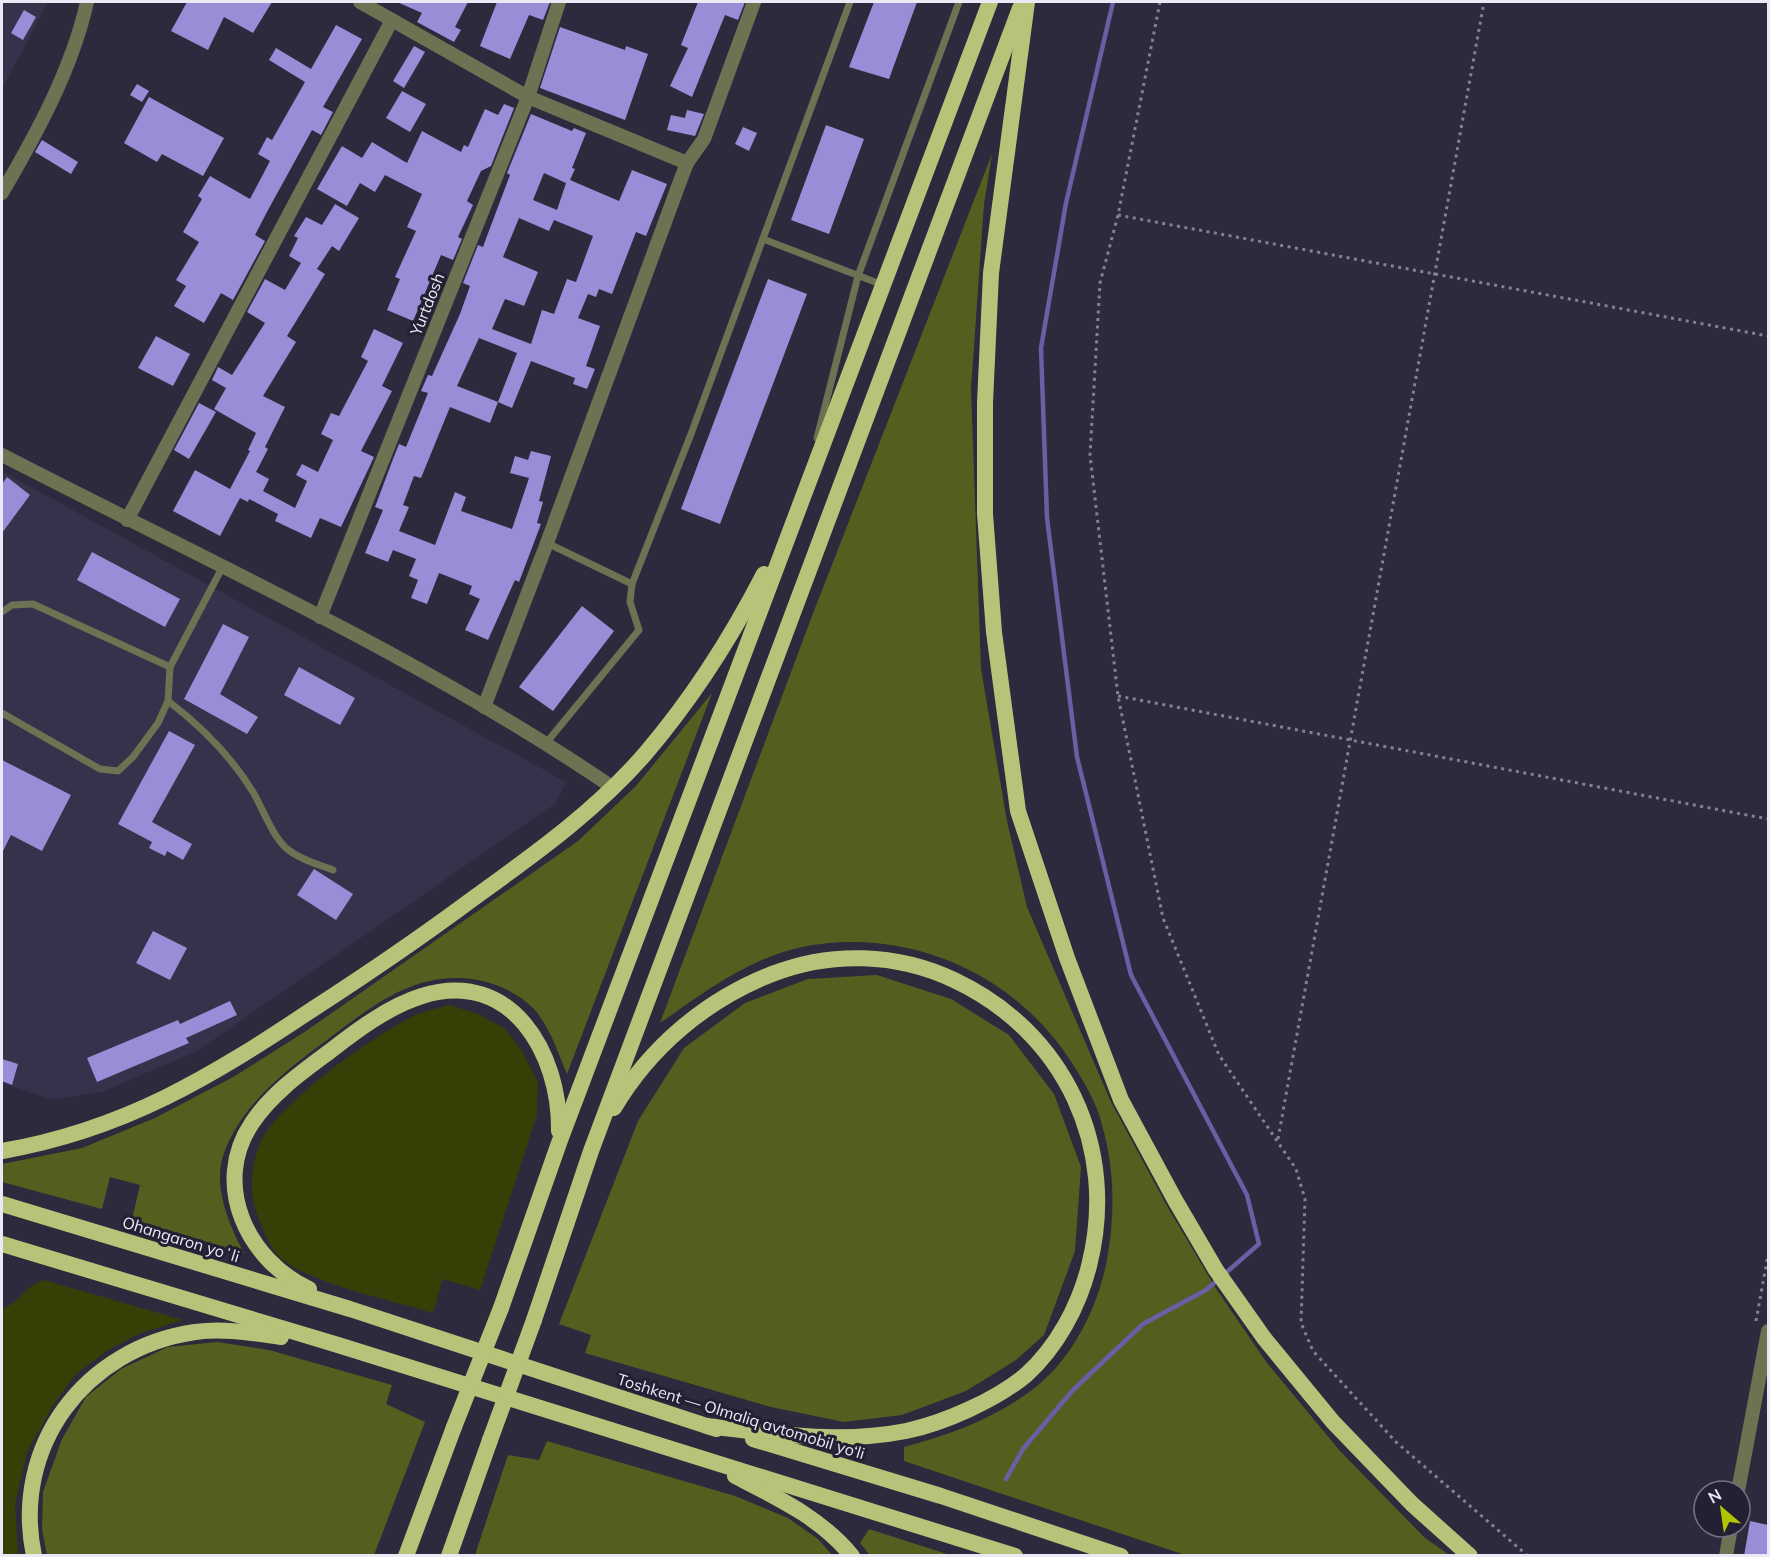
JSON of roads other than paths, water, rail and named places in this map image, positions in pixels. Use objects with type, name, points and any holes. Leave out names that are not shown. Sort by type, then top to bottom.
[{"type":"highway","points":[[406,1556],[501,1308],[559,1143],[990,2]]},
{"type":"highway","points":[[449,1556],[534,1320],[591,1152],[1025,2]]},
{"type":"highway","points":[[1025,2],[991,273],[985,403],[985,514],[994,632],[1018,811],[1071,969],[1121,1100],[1216,1270],[1271,1347],[1333,1422],[1412,1504],[1470,1556]]},
{"type":"highway","points":[[2,1151],[60,1139],[126,1117],[230,1064],[421,937],[579,819],[644,756],[699,686],[755,592],[802,498]]},
{"type":"highway","points":[[591,1152],[615,1105],[636,1075],[684,1024],[748,984],[820,960],[857,958],[897,961],[935,971],[972,988],[1005,1009],[1033,1035],[1056,1066],[1076,1100],[1090,1139],[1096,1177],[1098,1214],[1093,1250],[1084,1286],[1070,1318],[1051,1348],[1028,1373],[1001,1394],[939,1421],[908,1430],[844,1438],[782,1435],[707,1426]]},
{"type":"highway","points":[[350,1309],[299,1284],[281,1273],[266,1259],[247,1231],[235,1185],[236,1158],[252,1123],[276,1095],[320,1058],[387,1012],[424,995],[466,992],[487,996],[518,1016],[541,1046],[549,1064],[560,1103],[559,1143]]},
{"type":"highway","name":"Ohangaron yoʻli","points":[[2,1204],[350,1309]]},
{"type":"highway","points":[[2,1244],[338,1345],[1015,1556]]},
{"type":"highway","name":"Toshkent — Olmaliq avtomobil yo‘li","points":[[350,1309],[707,1426],[941,1496],[1121,1556]]},
{"type":"highway","points":[[34,1556],[28,1516],[29,1496],[41,1451],[64,1409],[79,1389],[97,1373],[148,1345],[165,1338],[194,1332],[244,1332],[338,1345]]},
{"type":"highway","points":[[698,1456],[796,1508],[826,1528],[852,1556]]},
{"type":"street","points":[[2,193],[27,150],[78,40],[87,2]]},
{"type":"street","points":[[360,2],[528,96],[687,163]]},
{"type":"street","name":"Yurtdosh","points":[[320,617],[528,96],[559,2]]},
{"type":"street","points":[[484,707],[687,163],[704,139],[754,2]]},
{"type":"street","points":[[127,520],[392,20]]},
{"type":"street","points":[[2,455],[320,617],[547,742],[612,786]]},
{"type":"street","points":[[1740,1479],[1768,1330]]},
{"type":"street","points":[[1726,1556],[1729,1539]]},
{"type":"lane","points":[[547,742],[639,630],[630,602],[632,584],[850,2]]},
{"type":"lane","points":[[802,498],[858,276],[959,2]]},
{"type":"lane","points":[[763,239],[883,285]]},
{"type":"lane","points":[[547,543],[632,584]]},
{"type":"lane","points":[[2,713],[100,769],[118,771],[133,757],[158,723],[168,701],[170,667],[222,568]]},
{"type":"lane","points":[[2,612],[12,605],[21,603],[47,609],[170,667]]},
{"type":"lane","points":[[168,701],[199,724],[213,740],[251,790],[285,847],[303,858],[333,870]]},
{"type":"waterway","points":[[1006,1479],[1023,1449],[1072,1391],[1143,1324],[1206,1290],[1259,1244],[1247,1195],[1131,975],[1077,757],[1047,518],[1041,348],[1066,203],[1113,2]]}]
